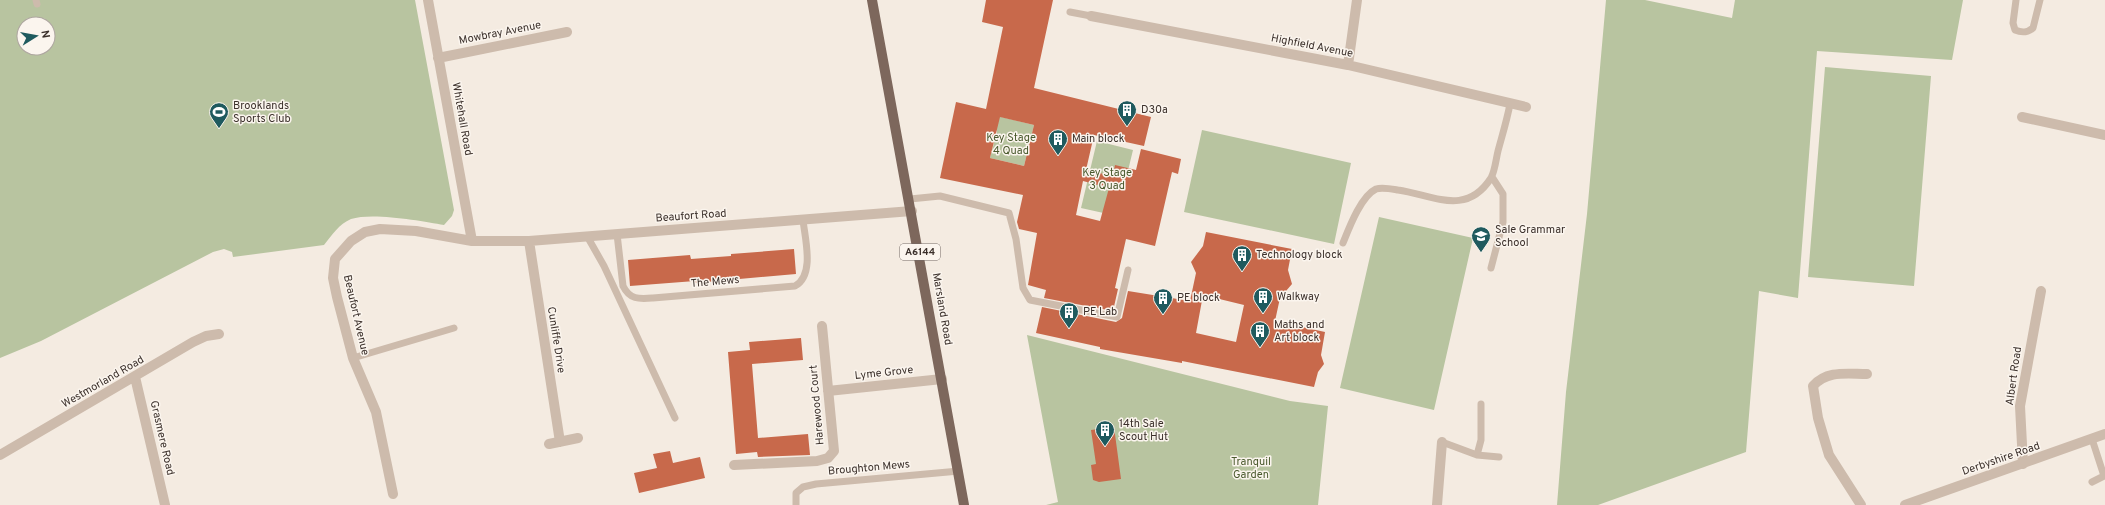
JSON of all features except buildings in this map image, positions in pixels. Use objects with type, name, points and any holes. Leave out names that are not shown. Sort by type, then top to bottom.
[{"type":"main road","name":"Marsland Road","points":[[872,0],[910,199],[964,505]]},
{"type":"street","name":"Whitehall Road","points":[[428,0],[472,241]]},
{"type":"street","points":[[1348,64],[1356,0]]},
{"type":"street","name":"Highfield Avenue","points":[[1091,16],[1348,64],[1526,107]]},
{"type":"street","name":"Mowbray Avenue","points":[[438,58],[567,32]]},
{"type":"street","points":[[2022,117],[2105,136]]},
{"type":"street","name":"Beaufort Road","points":[[472,241],[530,241],[912,211]]},
{"type":"street","name":"Beaufort Avenue","points":[[393,494],[376,412],[352,358],[333,278],[335,259],[351,241],[365,232],[380,229],[416,232],[472,241]]},
{"type":"street","name":"Cunliffe Drive","points":[[530,241],[560,442]]},
{"type":"street","name":"Albert Road","points":[[2023,464],[2020,406],[2041,291]]},
{"type":"street","name":"Harewood Court","points":[[734,465],[817,461],[828,458],[834,451],[822,326]]},
{"type":"street","name":"Westmorland Road","points":[[0,455],[193,342],[206,336],[219,334]]},
{"type":"street","points":[[1861,505],[1829,455],[1818,418],[1813,386],[1819,379],[1831,374],[1867,374]]},
{"type":"street","name":"Grasmere Road","points":[[135,377],[165,505]]},
{"type":"street","name":"Lyme Grove","points":[[828,391],[942,378]]},
{"type":"street","name":"Derbyshire Road","points":[[1905,505],[2105,434]]},
{"type":"street","points":[[549,444],[578,438]]},
{"type":"street","points":[[1437,505],[1442,442]]},
{"type":"lane","points":[[2016,0],[2013,23],[2015,30],[2021,33],[2028,32],[2033,28],[2040,0]]},
{"type":"lane","points":[[1070,12],[1091,16]]},
{"type":"lane","points":[[1342,243],[1359,208],[1366,198],[1377,189],[1390,188],[1451,202],[1462,202],[1472,197],[1492,177],[1510,104]]},
{"type":"lane","points":[[1491,268],[1503,222],[1503,194],[1492,177]]},
{"type":"lane","points":[[910,199],[940,196],[1009,213],[1016,239],[1023,288],[1030,300],[1117,317],[1128,270]]},
{"type":"lane","name":"The Mews","points":[[617,234],[623,286],[627,294],[637,299],[653,298],[795,286],[802,283],[806,274],[803,220]]},
{"type":"lane","points":[[586,236],[604,266],[675,418]]},
{"type":"lane","points":[[352,358],[454,328]]},
{"type":"lane","points":[[1477,455],[1481,440],[1481,404]]},
{"type":"lane","points":[[2092,439],[2104,476],[2092,482]]},
{"type":"lane","points":[[1442,442],[1477,455],[1499,457]]},
{"type":"lane","name":"Broughton Mews","points":[[796,505],[796,493],[803,487],[816,484],[959,471]]},
{"type":"green space","name":"Brooklands Sports Club","points":[[0,0],[415,0],[454,210],[452,216],[444,225],[397,218],[371,216],[360,217],[351,219],[343,224],[324,245],[233,257],[232,252],[224,249],[213,252],[41,341],[0,358]]},
{"type":"green space","points":[[1606,0],[1645,0],[1732,18],[1735,0],[1963,0],[1952,60],[1817,51],[1798,298],[1759,291],[1746,452],[1598,505],[1557,505],[1566,392],[1587,214]]},
{"type":"green space","points":[[1825,67],[1931,76],[1914,286],[1808,277]]},
{"type":"green space","name":"Key Stage 4 Quad","points":[[993,115],[1034,125],[1024,166],[990,158],[997,132]]},
{"type":"green space","points":[[1202,130],[1351,163],[1334,244],[1184,212]]},
{"type":"green space","name":"Key Stage 3 Quad","points":[[1097,141],[1133,150],[1117,216],[1081,208]]},
{"type":"green space","points":[[1379,217],[1473,238],[1434,410],[1340,388]]},
{"type":"green space","name":"Tranquil Garden","points":[[1027,335],[1290,401],[1328,406],[1318,505],[1046,505],[1058,502]]},
{"type":"place","name":"D30a","points":[[1127,127]]},
{"type":"place","name":"Brooklands Sports Club","points":[[219,129]]},
{"type":"place","name":"Main block","points":[[1058,156]]},
{"type":"place","name":"Sale Grammar School","points":[[1481,253]]},
{"type":"place","name":"Technology block","points":[[1242,272]]},
{"type":"place","name":"Walkway","points":[[1263,314]]},
{"type":"place","name":"PE block","points":[[1163,315]]},
{"type":"place","name":"PE Lab","points":[[1069,329]]},
{"type":"place","name":"Maths and Art block","points":[[1260,348]]},
{"type":"place","name":"14th Sale Scout Hut","points":[[1105,447]]}]
